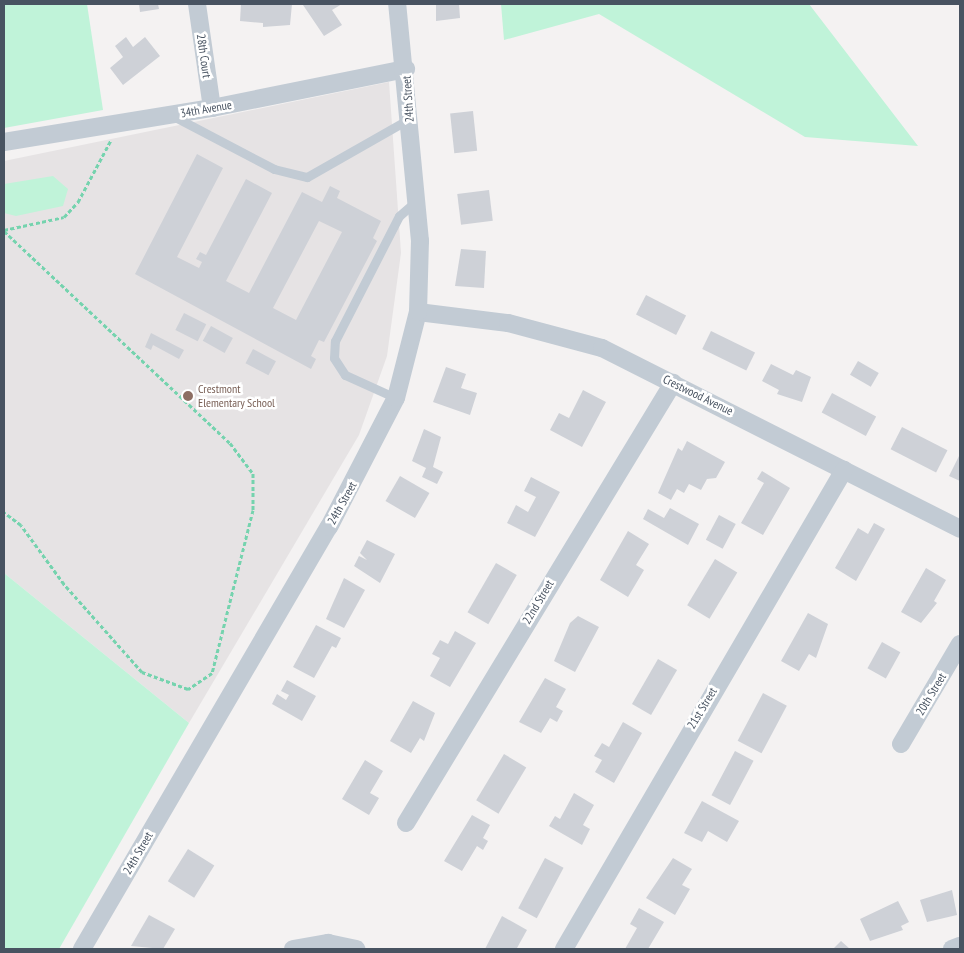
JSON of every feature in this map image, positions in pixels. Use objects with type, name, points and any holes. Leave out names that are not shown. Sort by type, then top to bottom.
[{"type":"street","name":"28th Court","points":[[197,4],[212,108]]},
{"type":"street","name":"24th Street","points":[[82,949],[328,527],[396,398],[418,312],[417,201],[406,69],[397,4]]},
{"type":"street","name":"34th Avenue","points":[[4,142],[212,108],[406,69]]},
{"type":"street","name":"Crestwood Avenue","points":[[418,312],[548,332],[602,348],[960,529]]},
{"type":"street","name":"22nd Street","points":[[406,824],[673,383]]},
{"type":"street","name":"21st Street","points":[[564,949],[844,470]]},
{"type":"street","name":"20th Street","points":[[901,744],[960,644]]},
{"type":"street","points":[[293,949],[328,943],[356,949]]},
{"type":"street","points":[[952,949],[960,946]]},
{"type":"lane","points":[[170,114],[274,169],[307,177],[409,119]]},
{"type":"lane","points":[[396,398],[345,375],[334,358],[335,342],[399,216],[417,201]]},
{"type":"path","points":[[4,231],[64,217],[78,202],[121,122]]},
{"type":"path","points":[[4,231],[230,442],[253,473],[253,510],[212,673],[188,689],[142,672],[64,584],[21,525],[4,512]]},
{"type":"shaded area","name":"Crestmont Elementary School","points":[[389,82],[401,253],[387,356],[359,435],[189,723],[4,573],[4,161]]},
{"type":"green space","points":[[4,4],[87,4],[103,110],[4,128]]},
{"type":"green space","points":[[501,4],[809,4],[918,146],[805,137],[599,14],[504,40]]},
{"type":"green space","points":[[53,176],[68,189],[63,206],[16,216],[4,213],[4,184]]},
{"type":"green space","points":[[4,573],[189,723],[59,949],[4,949]]},
{"type":"building","points":[[139,4],[158,4],[159,9],[140,12]]},
{"type":"building","points":[[241,4],[292,4],[290,25],[263,27],[263,23],[240,21]]},
{"type":"building","points":[[342,4],[332,10],[342,25],[324,36],[303,5]]},
{"type":"building","points":[[436,4],[459,4],[460,18],[436,21]]},
{"type":"building","points":[[126,37],[133,47],[145,37],[160,56],[123,85],[110,68],[123,57],[115,46]]},
{"type":"building","points":[[473,111],[477,151],[454,153],[450,113]]},
{"type":"building","points":[[197,154],[223,168],[177,257],[199,268],[202,262],[196,259],[200,252],[206,255],[246,179],[272,193],[226,281],[249,293],[302,192],[322,202],[330,186],[340,191],[337,198],[381,221],[373,238],[377,241],[324,342],[319,340],[311,356],[316,359],[311,369],[135,274]],"holes":[[[319,221],[342,232],[296,320],[273,308]]]},
{"type":"building","points":[[489,190],[493,221],[461,225],[457,194]]},
{"type":"building","points":[[461,249],[486,251],[484,288],[455,286]]},
{"type":"building","points":[[646,295],[686,315],[676,335],[636,315]]},
{"type":"building","points":[[184,313],[206,324],[198,341],[175,330]]},
{"type":"building","points":[[211,326],[233,338],[225,353],[203,341]]},
{"type":"building","points":[[711,331],[755,352],[746,370],[702,349]]},
{"type":"building","points":[[151,333],[184,350],[179,359],[153,345],[151,350],[145,347]]},
{"type":"building","points":[[253,349],[276,361],[268,375],[245,363]]},
{"type":"building","points":[[858,361],[879,373],[871,387],[850,375]]},
{"type":"building","points":[[771,364],[793,375],[796,370],[811,377],[802,402],[777,394],[779,390],[762,381]]},
{"type":"building","points":[[446,367],[466,374],[461,388],[477,393],[470,415],[433,402]]},
{"type":"building","points":[[583,390],[606,402],[582,447],[550,430],[559,413],[569,418]]},
{"type":"building","points":[[832,393],[876,416],[866,436],[822,412]]},
{"type":"building","points":[[902,427],[947,450],[936,472],[891,449]]},
{"type":"building","points":[[424,429],[441,437],[433,467],[443,472],[437,484],[422,477],[426,468],[412,461]]},
{"type":"building","points":[[687,441],[725,462],[716,478],[707,479],[701,490],[689,484],[684,493],[677,489],[671,500],[658,493],[678,448],[682,451]]},
{"type":"building","points":[[960,454],[960,481],[949,476]]},
{"type":"building","points":[[762,471],[790,488],[763,535],[741,523],[764,483],[757,479]]},
{"type":"building","points":[[400,476],[429,493],[415,518],[386,501]]},
{"type":"building","points":[[531,477],[560,492],[535,537],[507,523],[516,505],[528,512],[536,497],[524,491]]},
{"type":"building","points":[[670,508],[699,524],[688,545],[643,519],[648,509],[664,518]]},
{"type":"building","points":[[719,515],[736,524],[723,549],[706,540]]},
{"type":"building","points":[[874,523],[885,529],[856,581],[835,568],[858,528],[868,534]]},
{"type":"building","points":[[628,531],[649,544],[636,565],[644,570],[628,597],[600,580]]},
{"type":"building","points":[[367,540],[395,554],[380,583],[354,566],[359,556],[367,560],[360,553]]},
{"type":"building","points":[[715,559],[737,572],[709,619],[687,605]]},
{"type":"building","points":[[496,563],[517,575],[488,624],[468,612]]},
{"type":"building","points":[[926,568],[946,580],[934,601],[937,603],[921,623],[901,612]]},
{"type":"building","points":[[344,578],[365,590],[344,628],[326,619]]},
{"type":"building","points":[[808,613],[828,624],[816,658],[809,654],[799,671],[781,661]]},
{"type":"building","points":[[578,616],[599,627],[575,672],[554,661],[570,623]]},
{"type":"building","points":[[316,625],[341,638],[336,648],[332,646],[314,678],[293,667]]},
{"type":"building","points":[[455,631],[476,643],[450,687],[430,676],[440,658],[432,654],[440,640],[448,644]]},
{"type":"building","points":[[882,642],[900,652],[886,678],[867,668]]},
{"type":"building","points":[[658,659],[677,670],[651,715],[632,704]]},
{"type":"building","points":[[545,678],[566,689],[556,707],[563,711],[557,722],[550,718],[541,733],[519,722]]},
{"type":"building","points":[[287,680],[316,696],[302,721],[272,704],[277,694],[286,700],[289,695],[281,691]]},
{"type":"building","points":[[763,693],[787,706],[761,753],[738,741]]},
{"type":"building","points":[[413,701],[435,713],[424,741],[420,738],[411,753],[390,741]]},
{"type":"building","points":[[623,722],[642,733],[614,783],[595,772],[602,760],[594,756],[602,743],[609,747]]},
{"type":"building","points":[[735,751],[754,761],[730,805],[712,795]]},
{"type":"building","points":[[504,754],[526,767],[498,814],[476,800]]},
{"type":"building","points":[[365,760],[383,771],[370,793],[379,798],[369,815],[342,799]]},
{"type":"building","points":[[574,793],[594,805],[583,825],[590,829],[582,845],[549,826],[555,816],[560,819]]},
{"type":"building","points":[[702,801],[739,821],[727,842],[708,831],[702,842],[684,833]]},
{"type":"building","points":[[472,815],[490,825],[483,838],[488,841],[483,850],[477,846],[462,871],[444,861]]},
{"type":"building","points":[[188,849],[214,865],[194,898],[168,881]]},
{"type":"building","points":[[545,858],[564,868],[537,918],[518,908]]},
{"type":"building","points":[[673,858],[692,869],[682,885],[690,889],[675,915],[646,898]]},
{"type":"building","points":[[952,890],[957,915],[927,922],[920,900]]},
{"type":"building","points":[[898,901],[909,922],[901,926],[903,930],[870,941],[860,919]]},
{"type":"building","points":[[639,908],[664,922],[648,949],[625,949],[637,928],[630,924]]},
{"type":"building","points":[[149,915],[175,929],[163,949],[131,946]]},
{"type":"building","points":[[502,916],[527,930],[517,948],[485,949]]},
{"type":"building","points":[[841,941],[850,949],[833,949]]},
{"type":"place","name":"Crestmont Elementary School","points":[[188,396]]}]
